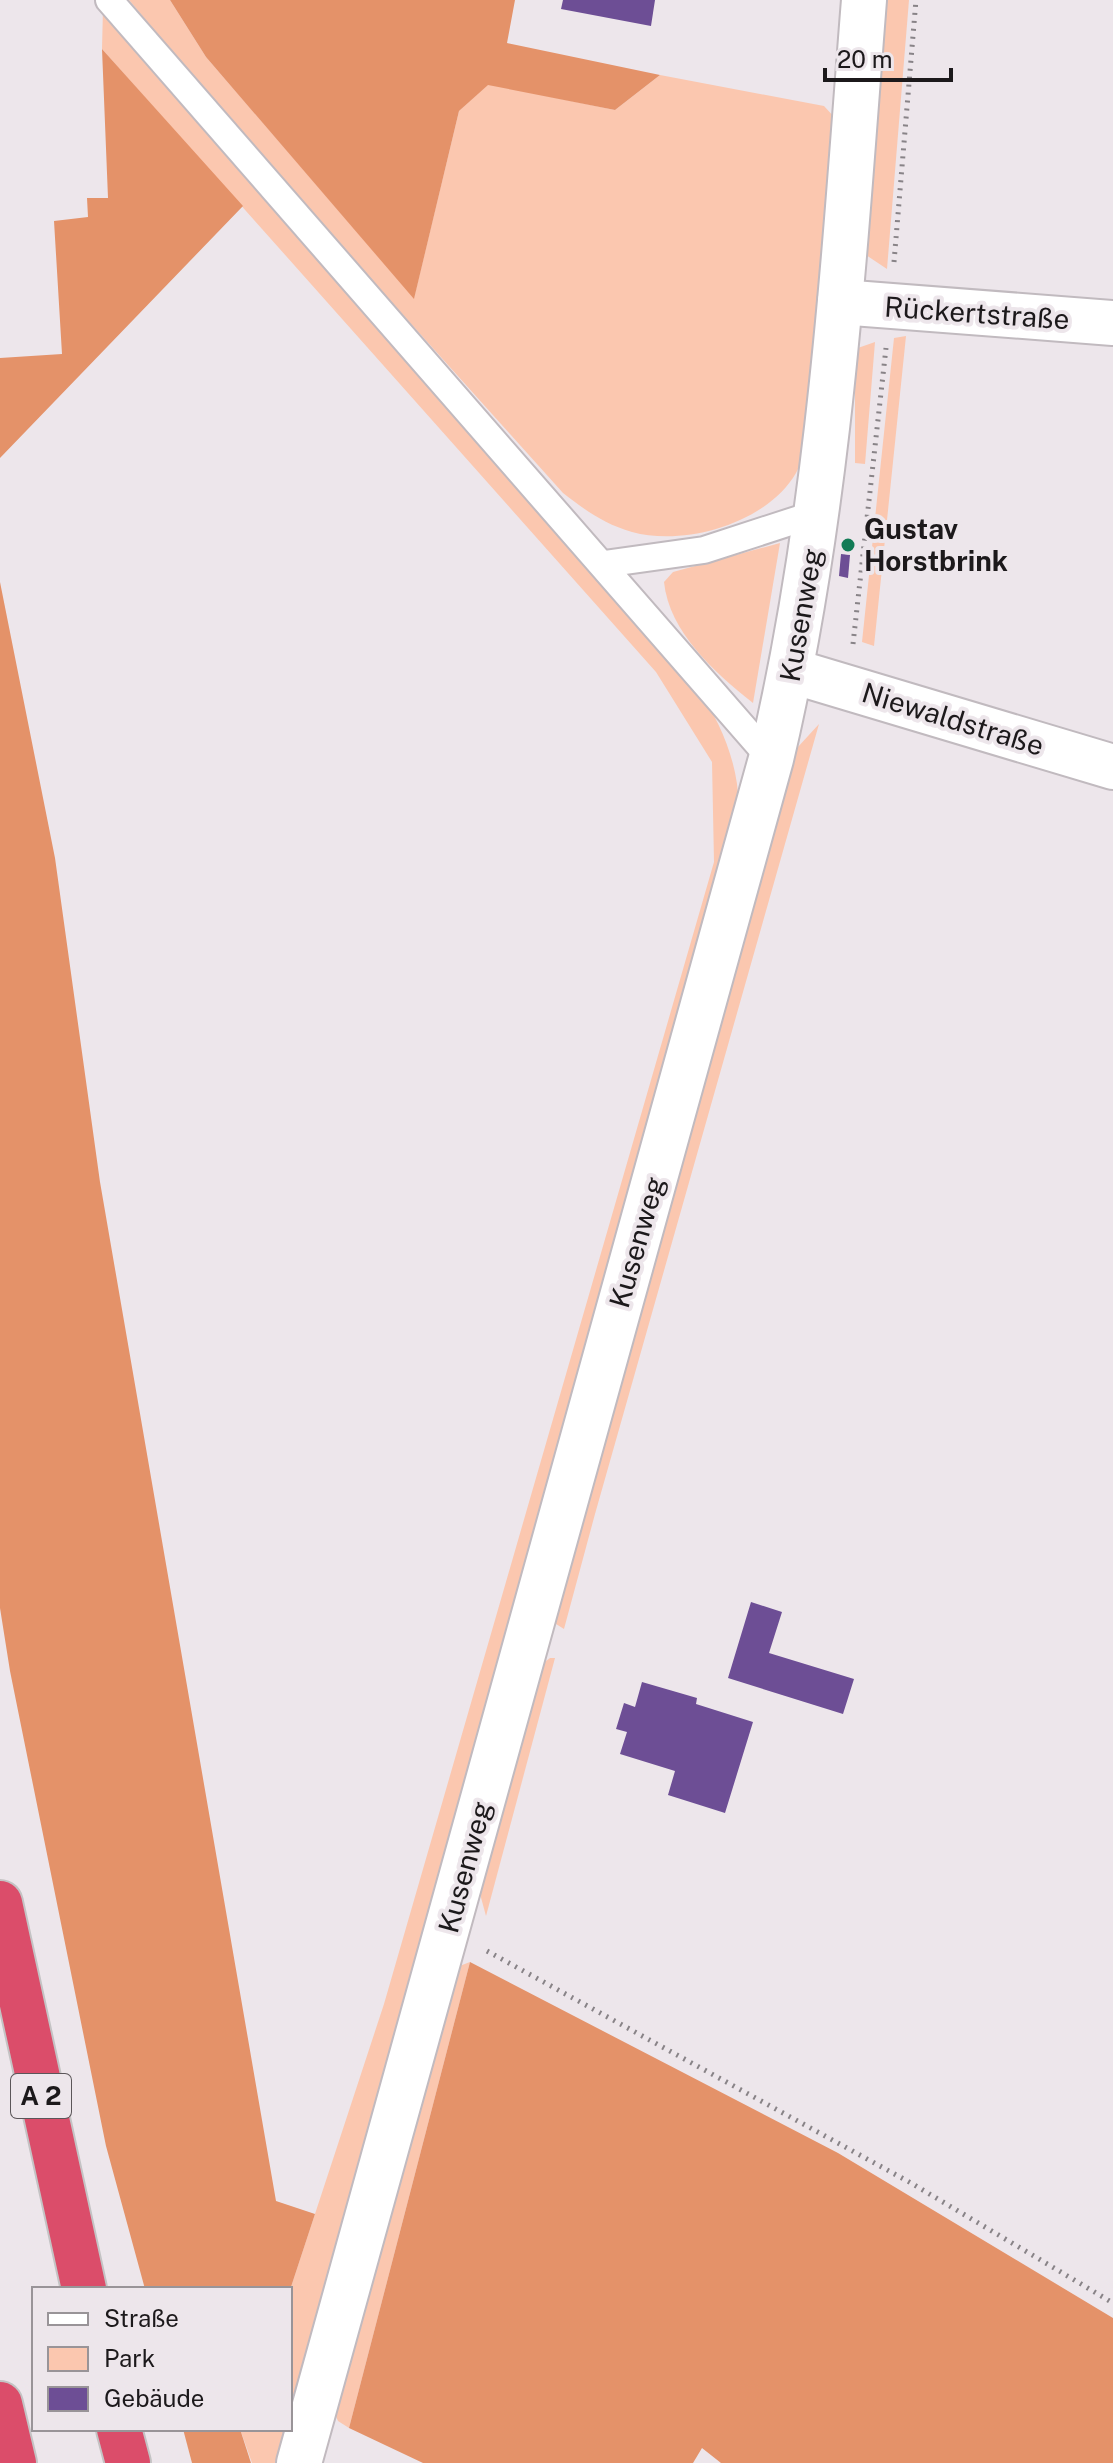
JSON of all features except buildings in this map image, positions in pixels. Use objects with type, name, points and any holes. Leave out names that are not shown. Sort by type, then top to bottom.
[{"type":"highway","name":"A 2","points":[[0,1903],[84,2287]]},
{"type":"highway","points":[[0,2404],[14,2463]]},
{"type":"highway","points":[[120,2431],[128,2463]]},
{"type":"street","name":"Kusenweg","points":[[299,2463],[771,759],[792,671],[818,513],[840,302],[864,0]]},
{"type":"street","name":"Rückertstraße","points":[[840,302],[1113,323]]},
{"type":"street","name":"Niewaldstraße","points":[[792,671],[1113,767]]},
{"type":"lane","points":[[109,0],[771,759]]},
{"type":"lane","points":[[604,564],[704,550],[818,513]]},
{"type":"path","points":[[871,486],[890,307],[916,0]]},
{"type":"path","points":[[448,1929],[911,2183],[1113,2303]]},
{"type":"green space","points":[[129,0],[170,0],[206,57],[414,298],[459,111],[488,84],[615,110],[660,75],[824,106],[836,119],[810,432],[796,473],[766,505],[746,517],[700,533],[653,536],[632,532],[604,521],[579,505],[563,493],[253,148]]},
{"type":"green space","points":[[883,0],[909,0],[887,269],[863,253]]},
{"type":"green space","points":[[103,8],[698,689],[723,734],[737,784],[738,818],[292,2406],[291,2287],[384,2004],[714,862],[712,762],[656,672],[102,49]]},
{"type":"green space","points":[[906,336],[874,646],[862,642],[894,338]]},
{"type":"green space","points":[[875,342],[865,464],[855,463],[855,349]]},
{"type":"green space","points":[[780,543],[753,703],[709,665],[684,634],[668,600],[664,582],[673,572]]},
{"type":"green space","points":[[819,724],[564,1629],[556,1624],[552,1609],[786,779],[797,748]]},
{"type":"green space","points":[[555,1658],[486,1916],[476,1879],[542,1664]]},
{"type":"green space","points":[[470,1962],[349,2428],[338,2421],[332,2408],[457,1967]]},
{"type":"green space","points":[[241,2431],[284,2431],[275,2463],[252,2463]]},
{"type":"shaded area","points":[[170,0],[515,0],[507,43],[660,75],[615,110],[488,85],[459,111],[414,299],[206,57]]},
{"type":"shaded area","points":[[102,49],[243,206],[0,458],[0,358],[62,354],[54,221],[88,217],[87,198],[108,198]]},
{"type":"shaded area","points":[[0,582],[55,858],[100,1182],[276,2201],[315,2214],[291,2287],[144,2287],[106,2146],[0,1608]]},
{"type":"shaded area","points":[[470,1962],[838,2153],[1113,2318],[1113,2463],[721,2463],[702,2448],[693,2463],[423,2463],[349,2428]]},
{"type":"shaded area","points":[[184,2431],[241,2431],[251,2463],[192,2463]]},
{"type":"place","name":"Gustav Horstbrink","points":[[848,545]]}]
